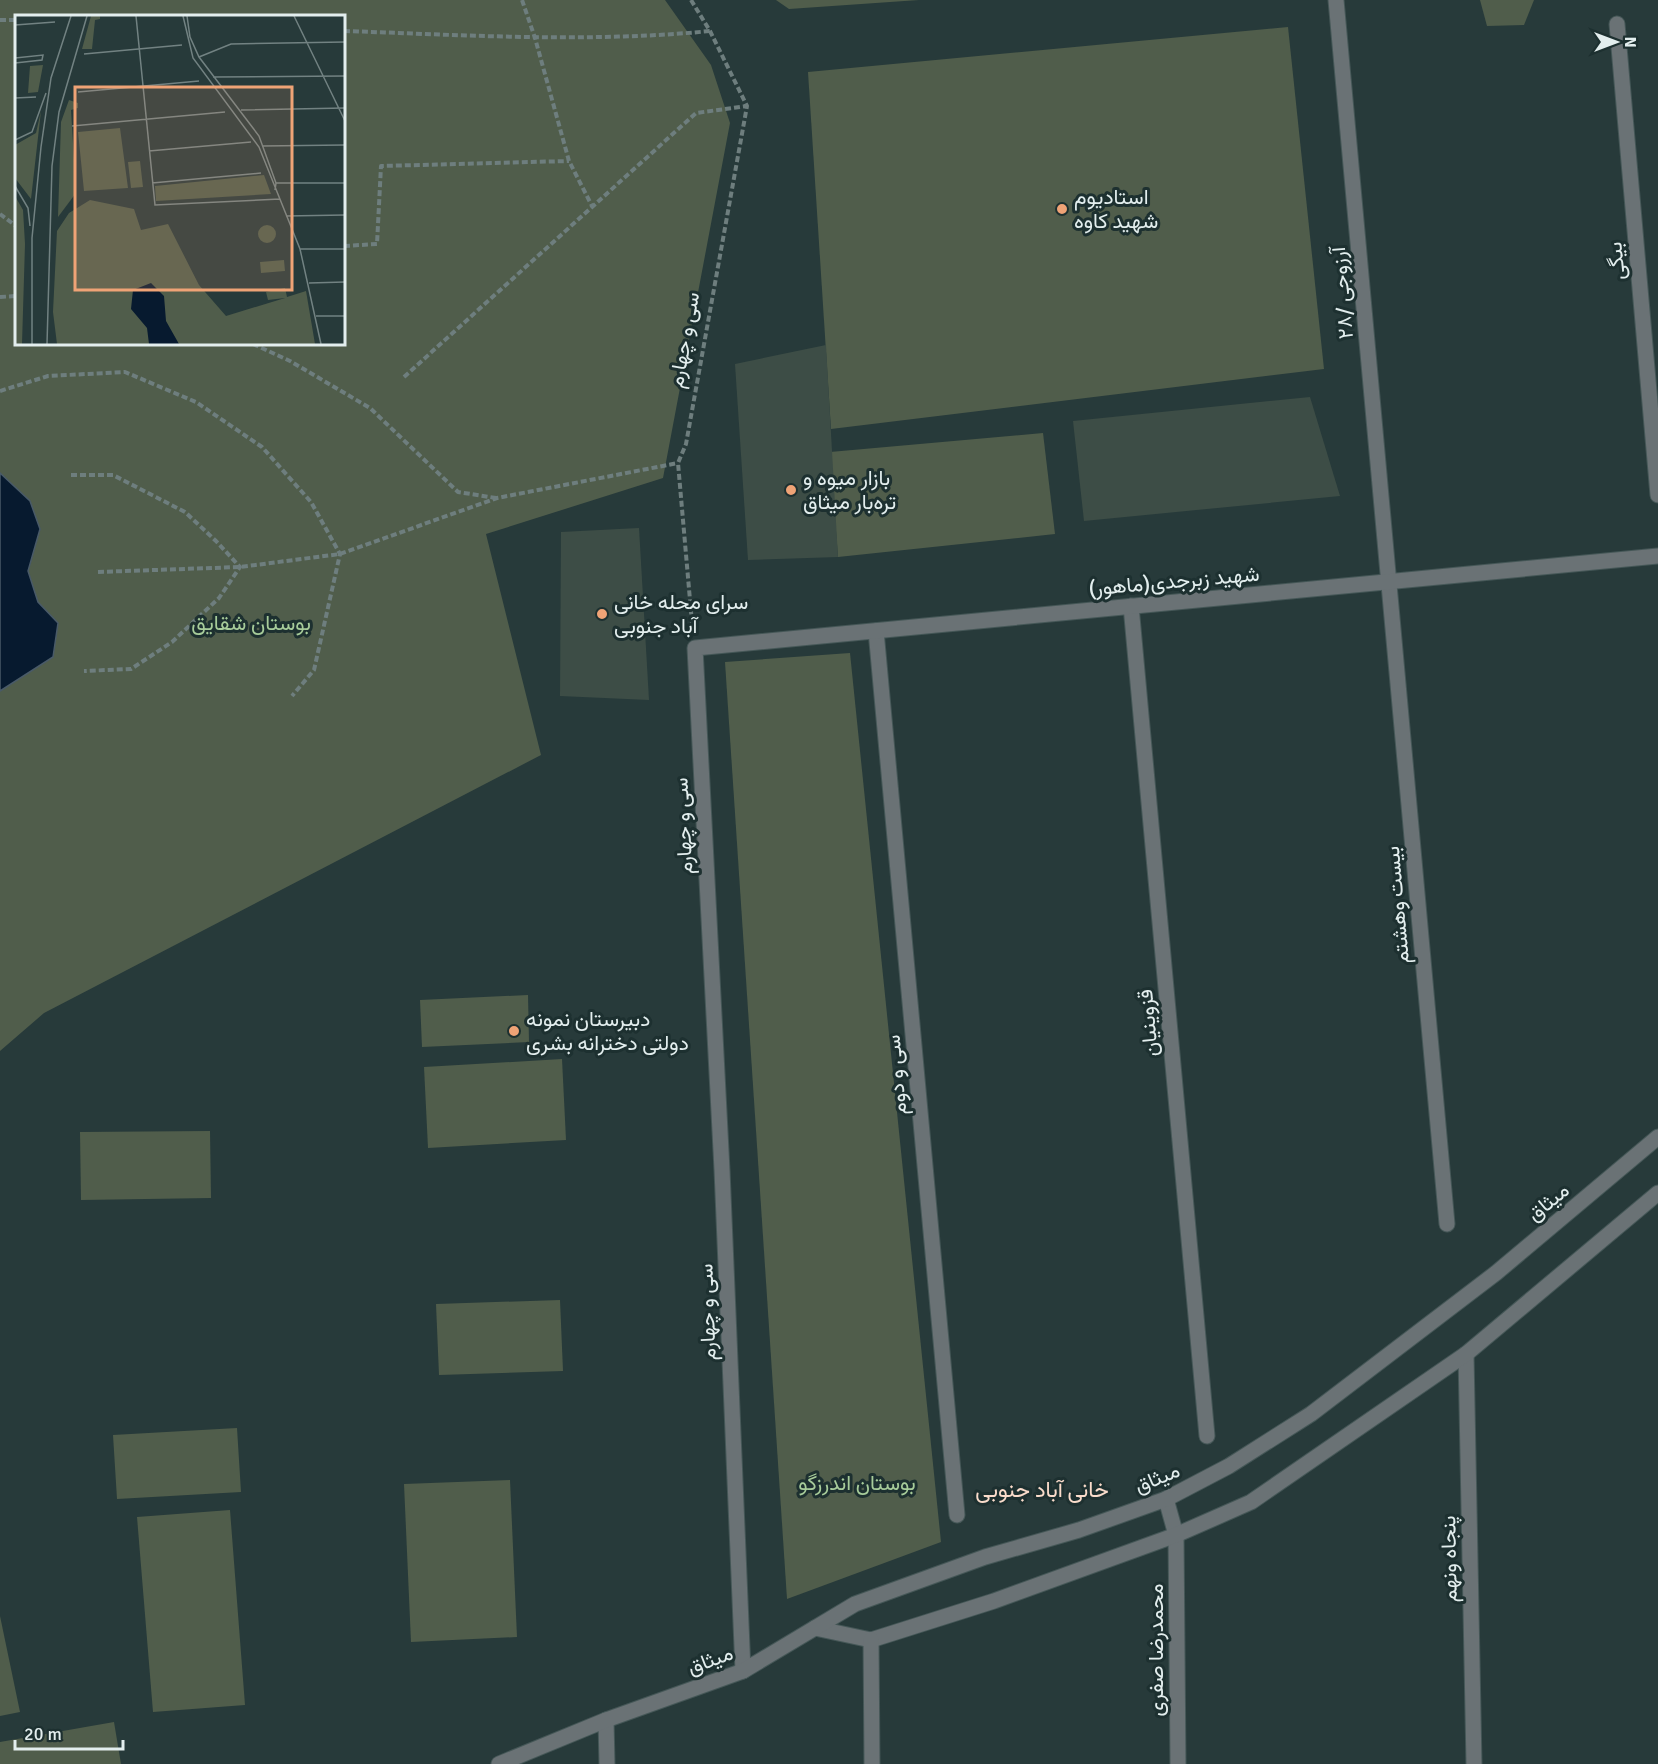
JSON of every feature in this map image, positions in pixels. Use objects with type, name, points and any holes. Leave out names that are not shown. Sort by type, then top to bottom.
[{"type":"street","name":"آرزوجی /۲۸","points":[[1336,0],[1389,582]]},
{"type":"street","name":"بیگی","points":[[1617,24],[1658,495]]},
{"type":"street","name":"شهید زبرجدی(ماهور)","points":[[694,648],[1658,556]]},
{"type":"street","name":"بیست وهشتم","points":[[1389,582],[1447,1224]]},
{"type":"street","name":"قزوینیان","points":[[1131,606],[1207,1436]]},
{"type":"street","name":"سی و دوم","points":[[876,631],[957,1515]]},
{"type":"street","name":"سی و چهارم","points":[[694,648],[723,1182],[743,1671]]},
{"type":"street","name":"میثاق","points":[[498,1764],[606,1720],[743,1671],[855,1604],[986,1557],[1079,1530],[1166,1499],[1229,1466],[1311,1414],[1496,1273],[1658,1137]]},
{"type":"street","points":[[815,1628],[871,1640],[994,1601],[1176,1536],[1251,1502],[1466,1354],[1658,1193]]},
{"type":"street","name":"پنجاه ونهم","points":[[1466,1354],[1474,1764]]},
{"type":"street","name":"محمدرضا صفری","points":[[1166,1499],[1176,1536],[1178,1764]]},
{"type":"street","points":[[871,1640],[872,1764]]},
{"type":"street","points":[[606,1720],[607,1764]]},
{"type":"path","points":[[522,0],[535,38],[569,161],[592,206]]},
{"type":"path","points":[[404,377],[696,113],[747,106],[710,31],[691,0]]},
{"type":"path","points":[[345,31],[535,38],[666,36],[710,31]]},
{"type":"path","name":"سی و چهارم","points":[[694,648],[678,463],[686,444],[747,106]]},
{"type":"path","points":[[345,246],[377,244],[381,166],[569,161]]},
{"type":"path","points":[[0,214],[15,225]]},
{"type":"path","points":[[0,297],[15,296]]},
{"type":"path","points":[[255,345],[290,361],[370,408],[459,492],[497,498]]},
{"type":"path","points":[[0,391],[48,376],[125,372],[196,402],[262,447],[311,502],[340,554],[314,670],[292,696]]},
{"type":"path","points":[[98,572],[240,567],[340,554],[497,498],[678,463]]},
{"type":"path","points":[[71,475],[113,475],[185,512],[240,567]]},
{"type":"path","points":[[84,672],[131,669],[172,642],[219,598],[240,567]]},
{"type":"green space","name":"بوستان شقایق","points":[[0,0],[665,0],[711,65],[730,123],[663,478],[486,534],[541,755],[44,1013],[0,1051]]},
{"type":"green space","points":[[776,0],[919,0],[789,9]]},
{"type":"green space","points":[[1480,0],[1534,0],[1524,25],[1487,26]]},
{"type":"green space","name":"استادیوم شهید کاوه","points":[[1288,27],[1324,369],[831,429],[808,72]]},
{"type":"green space","points":[[1043,433],[1055,534],[838,557],[830,452]]},
{"type":"green space","name":"بوستان اندرزگو","points":[[850,653],[941,1542],[787,1599],[725,662]]},
{"type":"green space","points":[[528,995],[529,1042],[422,1047],[420,1000]]},
{"type":"green space","points":[[562,1059],[566,1140],[428,1148],[424,1067]]},
{"type":"green space","points":[[210,1131],[211,1198],[81,1200],[80,1132]]},
{"type":"green space","points":[[560,1300],[563,1371],[439,1375],[436,1304]]},
{"type":"green space","points":[[237,1428],[241,1492],[117,1499],[113,1435]]},
{"type":"green space","points":[[510,1480],[517,1637],[411,1642],[404,1484]]},
{"type":"green space","points":[[230,1510],[245,1705],[153,1712],[137,1517]]},
{"type":"green space","points":[[0,1616],[20,1712],[0,1716]]},
{"type":"green space","points":[[114,1722],[121,1764],[0,1764],[0,1742]]},
{"type":"water","points":[[0,473],[30,501],[40,529],[28,571],[38,602],[58,623],[53,657],[0,691]]},
{"type":"building","points":[[826,345],[838,557],[748,560],[735,364]]},
{"type":"building","points":[[1310,397],[1340,496],[1084,521],[1073,421]]},
{"type":"building","name":"سرای محله خانی آباد جنوبی","points":[[639,528],[649,700],[560,696],[561,532]]},
{"type":"place","name":"استادیوم شهید کاوه","points":[[1062,209]]},
{"type":"place","name":"بازار میوه و تره‌بار میثاق","points":[[791,490]]},
{"type":"place","name":"سرای محله خانی آباد جنوبی","points":[[602,614]]},
{"type":"place","name":"دبیرستان نمونه دولتی دخترانه بشری","points":[[514,1031]]},
{"type":"district","name":"خانی آباد جنوبی","points":[[1042,1489]]}]
